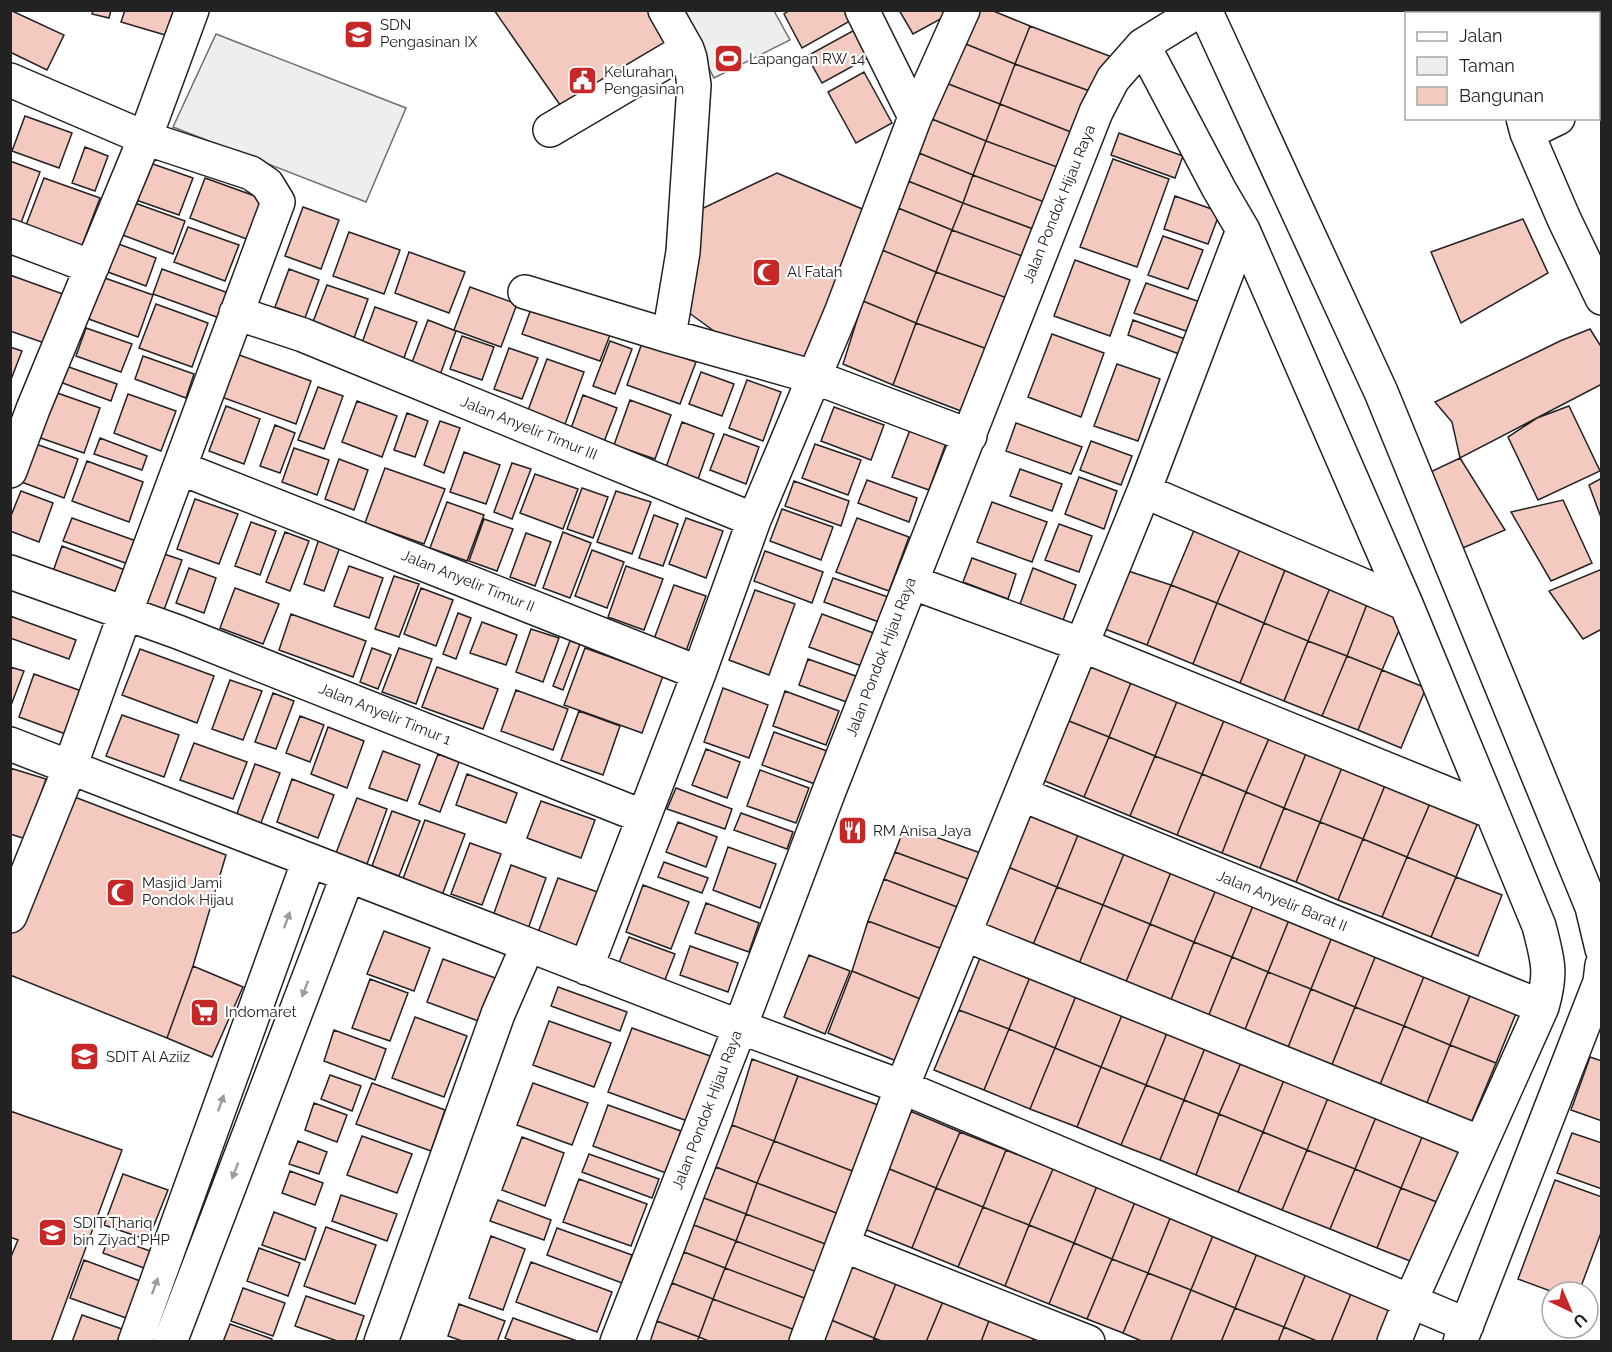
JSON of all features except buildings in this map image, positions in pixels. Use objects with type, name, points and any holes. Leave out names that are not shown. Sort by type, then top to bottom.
[{"type":"street","points":[[10,471],[22,405],[92,267],[145,138],[192,10]]},
{"type":"street","points":[[665,10],[687,50],[694,85],[683,252],[669,336]]},
{"type":"street","points":[[862,10],[915,117]]},
{"type":"street","points":[[586,968],[699,673],[754,520],[814,377],[915,117],[963,10]]},
{"type":"street","name":"Jalan Pondok Hijau Raya","points":[[617,1341],[740,1027],[829,791],[1096,112],[1113,79],[1143,45],[1200,10]]},
{"type":"street","points":[[1205,10],[1381,392],[1592,907],[1602,949]]},
{"type":"street","points":[[1143,45],[1243,230],[1406,604],[1539,926],[1549,963],[1542,1007],[1394,1341]]},
{"type":"street","points":[[550,130],[687,50]]},
{"type":"street","points":[[10,80],[145,138],[251,172],[267,184],[278,202],[70,767],[10,916]]},
{"type":"street","points":[[1550,120],[1525,126],[1564,219],[1602,298]]},
{"type":"street","points":[[806,1341],[902,1087],[1144,491],[1243,230]]},
{"type":"street","points":[[10,236],[92,267]]},
{"type":"street","points":[[525,292],[814,377],[970,436]]},
{"type":"street","name":"Jalan Anyelir Timur III","points":[[236,313],[303,335],[754,520]]},
{"type":"street","name":"Jalan Anyelir Timur II","points":[[180,468],[699,673]]},
{"type":"street","points":[[1144,491],[1406,604]]},
{"type":"street","name":"Jalan Anyelir Timur 1","points":[[10,572],[178,632],[644,817]]},
{"type":"street","points":[[911,582],[1082,645],[1492,812]]},
{"type":"street","points":[[10,744],[586,968],[902,1087],[1410,1302],[1464,1333],[1600,982],[1602,965]]},
{"type":"street","name":"Jalan Anyelir Barat II","points":[[1021,794],[1542,1007]]},
{"type":"street","points":[[135,1341],[309,860]]},
{"type":"street","points":[[170,1341],[348,875]]},
{"type":"street","points":[[964,934],[1481,1143]]},
{"type":"street","points":[[381,1341],[498,1014],[528,945]]},
{"type":"street","points":[[843,1245],[1088,1341]]},
{"type":"green space","name":"Lapangan RW 14","points":[[679,11],[774,11],[790,40],[714,78]]},
{"type":"green space","points":[[216,34],[406,108],[366,202],[173,127]]},
{"type":"place","name":"SDN Pengasinan IX","points":[[359,34]]},
{"type":"place","name":"Lapangan RW 14","points":[[728,59]]},
{"type":"place","name":"Kelurahan Pengasinan","points":[[583,81]]},
{"type":"place","name":"Al Fatah","points":[[766,272]]},
{"type":"place","name":"RM Anisa Jaya","points":[[852,831]]},
{"type":"place","name":"Masjid Jami Pondok Hijau","points":[[121,892]]},
{"type":"place","name":"Indomaret","points":[[204,1012]]},
{"type":"place","name":"SDIT Al Aziiz","points":[[85,1057]]},
{"type":"place","name":"SDIT Thariq bin Ziyad PHP","points":[[52,1232]]}]
